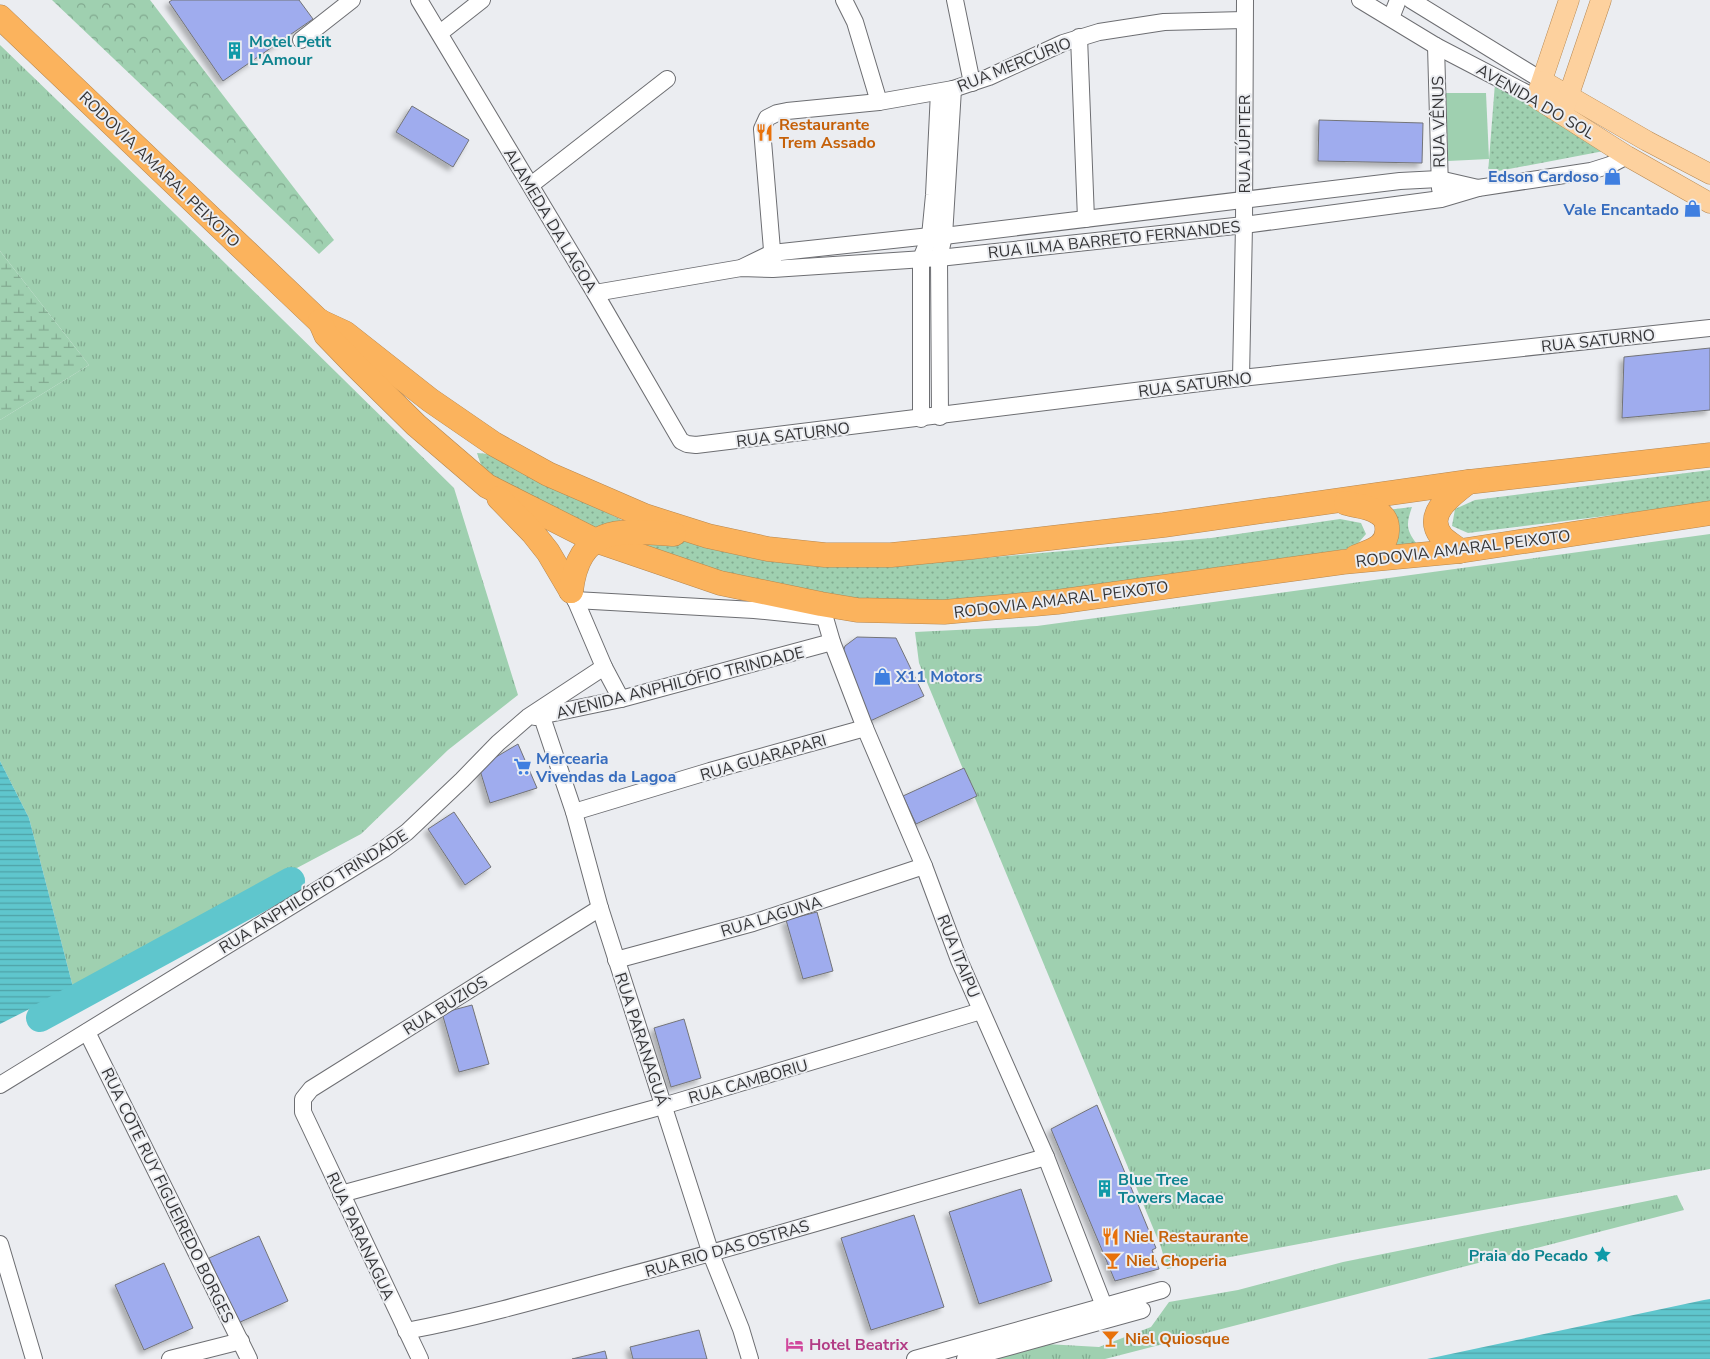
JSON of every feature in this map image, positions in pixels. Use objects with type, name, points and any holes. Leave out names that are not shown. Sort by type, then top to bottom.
[{"type":"highway","name":"RODOVIA AMARAL PEIXOTO","points":[[0,17],[319,321],[345,333],[430,400],[494,444],[540,470],[630,510],[708,536],[768,549],[825,555],[891,555],[1164,525],[1468,482],[1710,455]]},
{"type":"highway","name":"RODOVIA AMARAL PEIXOTO","points":[[319,321],[326,335],[354,366],[416,425],[487,486],[594,540],[720,583],[823,610],[944,612],[1057,602],[1343,562],[1460,551],[1710,513]]},
{"type":"highway","points":[[1460,551],[1442,537],[1436,523],[1438,508],[1468,482]]},
{"type":"highway","points":[[487,486],[533,533],[548,552],[573,596]]},
{"type":"highway","points":[[1337,501],[1372,509],[1383,517],[1387,526],[1387,533],[1383,544],[1343,562]]},
{"type":"highway","points":[[573,596],[573,574],[582,554],[594,540],[620,533],[646,532],[708,536]]},
{"type":"main road","points":[[1539,89],[1570,0]]},
{"type":"main road","points":[[1562,115],[1601,0]]},
{"type":"main road","name":"AVENIDA DO SOL","points":[[1539,89],[1568,94],[1647,141],[1710,174]]},
{"type":"main road","name":"AVENIDA DO SOL","points":[[1539,89],[1562,115],[1627,156],[1710,203]]},
{"type":"street","points":[[301,40],[352,0]]},
{"type":"street","name":"ALAMEDA DA LAGOA","points":[[420,0],[682,441]]},
{"type":"street","points":[[440,33],[482,0]]},
{"type":"street","points":[[844,0],[855,22],[879,102]]},
{"type":"street","points":[[955,0],[972,83]]},
{"type":"street","name":"RUA JÚPITER","points":[[1241,378],[1245,0]]},
{"type":"street","name":"AVENIDA DO SOL","points":[[1360,0],[1436,46],[1539,89]]},
{"type":"street","points":[[1391,18],[1398,0]]},
{"type":"street","name":"AVENIDA DO SOL","points":[[1412,0],[1539,89]]},
{"type":"street","name":"RUA MERCÚRIO","points":[[773,261],[762,129],[767,118],[787,111],[879,102],[946,90],[989,77],[1080,37],[1122,28],[1164,22],[1244,20]]},
{"type":"street","points":[[1080,37],[1086,219]]},
{"type":"street","name":"RUA VÊNUS","points":[[1436,46],[1439,179],[1442,199]]},
{"type":"street","points":[[531,185],[667,79]]},
{"type":"street","points":[[940,416],[939,258],[937,236],[946,90]]},
{"type":"street","name":"RUA ILMA BARRETO FERNANDES","points":[[773,261],[939,258],[1244,225],[1442,199],[1478,188],[1591,171],[1610,165],[1627,156]]},
{"type":"street","name":"RUA ILMA BARRETO FERNANDES","points":[[595,292],[773,261],[937,236],[1400,181],[1439,179],[1478,188]]},
{"type":"street","points":[[921,419],[921,259],[937,236]]},
{"type":"street","name":"RUA SATURNO","points":[[682,441],[686,444],[696,445],[921,419],[1241,378],[1710,328]]},
{"type":"street","points":[[621,699],[604,667],[573,596],[754,610],[823,610]]},
{"type":"street","name":"RUA ITAIPU","points":[[823,610],[832,642],[865,728],[924,866],[980,1011],[1046,1157],[1104,1306]]},
{"type":"street","name":"AVENIDA ANPHILÓFIO TRINDADE","points":[[535,717],[621,699],[832,642]]},
{"type":"street","name":"RUA ANPHILÓFIO TRINDADE","points":[[0,1085],[384,850],[407,832],[498,743],[604,667]]},
{"type":"street","name":"RUA PARANAGUÁ","points":[[535,717],[574,812],[616,960],[711,1254],[741,1329],[750,1359]]},
{"type":"street","name":"RUA GUARAPARI","points":[[574,812],[710,771],[865,728]]},
{"type":"street","name":"RUA LAGUNA","points":[[616,960],[753,923],[924,866]]},
{"type":"street","name":"RUA BUZIOS","points":[[303,1112],[303,1099],[311,1089],[600,908]]},
{"type":"street","name":"RUA CAMBORIU","points":[[341,1194],[663,1106],[980,1011]]},
{"type":"street","name":"RUA COTE RUY FIGUEIREDO BORGES","points":[[87,1032],[249,1359]]},
{"type":"street","name":"RUA PARANAGUA","points":[[303,1112],[420,1359]]},
{"type":"street","name":"RUA RIO DAS OSTRAS","points":[[406,1331],[475,1316],[711,1254],[1046,1157]]},
{"type":"street","points":[[0,1244],[34,1359]]},
{"type":"street","points":[[915,1359],[1162,1290]]},
{"type":"street","points":[[965,1359],[1142,1310]]},
{"type":"street","points":[[170,1359],[240,1340]]},
{"type":"green space","points":[[52,0],[150,0],[334,240],[319,254]]},
{"type":"green space","points":[[0,45],[454,488],[518,695],[448,750],[361,834],[73,987],[29,818],[0,761],[0,420],[89,365],[0,251]]},
{"type":"green space","points":[[1495,83],[1604,151],[1488,173]]},
{"type":"green space","points":[[1446,93],[1486,93],[1489,159],[1448,161]]},
{"type":"green space","points":[[0,251],[89,365],[0,420]]},
{"type":"green space","points":[[477,453],[489,454],[622,520],[597,532],[506,488],[482,468]]},
{"type":"green space","points":[[1710,470],[1710,503],[1468,533],[1452,526],[1455,509],[1475,500]]},
{"type":"green space","points":[[1412,507],[1408,527],[1417,544],[1390,547],[1387,510]]},
{"type":"green space","points":[[1340,519],[1361,523],[1366,534],[1354,548],[1015,600],[874,605],[733,579],[617,543],[667,537],[797,564],[917,564],[1211,538]]},
{"type":"green space","points":[[1710,534],[1710,1169],[1167,1269],[1161,1247],[919,663],[915,632],[1037,626]]},
{"type":"green space","points":[[1677,1195],[1684,1210],[1105,1359],[992,1359],[1046,1344],[1099,1347],[1151,1327],[1169,1302],[1238,1290],[1343,1262]]},
{"type":"water","points":[[0,761],[29,818],[73,987],[0,1024]]},
{"type":"water","points":[[1710,1299],[1710,1359],[1427,1359],[1704,1300]]},
{"type":"building","name":"Motel Petit L'Amour","points":[[172,0],[299,0],[313,19],[223,81],[169,2]]},
{"type":"building","points":[[412,106],[469,140],[453,167],[396,132]]},
{"type":"building","points":[[1319,120],[1423,123],[1422,163],[1318,161]]},
{"type":"building","points":[[1710,348],[1710,410],[1622,418],[1624,357]]},
{"type":"building","name":"X11 Motors","points":[[857,637],[896,638],[924,696],[868,722],[842,655],[845,646]]},
{"type":"building","points":[[518,744],[537,788],[490,803],[479,767]]},
{"type":"building","points":[[964,768],[977,796],[916,824],[903,796]]},
{"type":"building","points":[[454,812],[491,867],[465,885],[428,829]]},
{"type":"building","points":[[817,912],[833,971],[803,979],[786,920]]},
{"type":"building","points":[[472,1005],[489,1064],[459,1072],[442,1013]]},
{"type":"building","points":[[684,1019],[701,1078],[671,1087],[654,1028]]},
{"type":"building","name":"Blue Tree Towers Macae","points":[[1097,1105],[1156,1248],[1152,1250],[1159,1269],[1115,1281],[1051,1129]]},
{"type":"building","points":[[1021,1189],[1052,1281],[979,1304],[949,1212]]},
{"type":"building","points":[[914,1215],[944,1307],[871,1330],[841,1238]]},
{"type":"building","points":[[259,1236],[288,1301],[238,1323],[209,1258]]},
{"type":"building","points":[[164,1263],[193,1328],[144,1350],[115,1285]]},
{"type":"building","points":[[699,1330],[707,1359],[633,1359],[630,1347]]},
{"type":"building","points":[[605,1351],[607,1359],[572,1359]]},
{"type":"waterway","points":[[40,1018],[291,881]]},
{"type":"place","name":"Motel Petit L'Amour","points":[[235,50]]},
{"type":"place","name":"Restaurante Trem Assado","points":[[765,133]]},
{"type":"place","name":"Edson Cardoso","points":[[1613,176]]},
{"type":"place","name":"Vale Encantado","points":[[1693,209]]},
{"type":"place","name":"X11 Motors","points":[[882,676]]},
{"type":"place","name":"Mercearia Vivendas da Lagoa","points":[[522,767]]},
{"type":"place","name":"Blue Tree Towers Macae","points":[[1104,1188]]},
{"type":"place","name":"Niel Restaurante","points":[[1110,1236]]},
{"type":"place","name":"Praia do Pecado","points":[[1602,1255]]},
{"type":"place","name":"Niel Choperia","points":[[1112,1260]]},
{"type":"place","name":"Niel Quiosque","points":[[1111,1338]]},
{"type":"place","name":"Hotel Beatrix","points":[[795,1344]]}]
